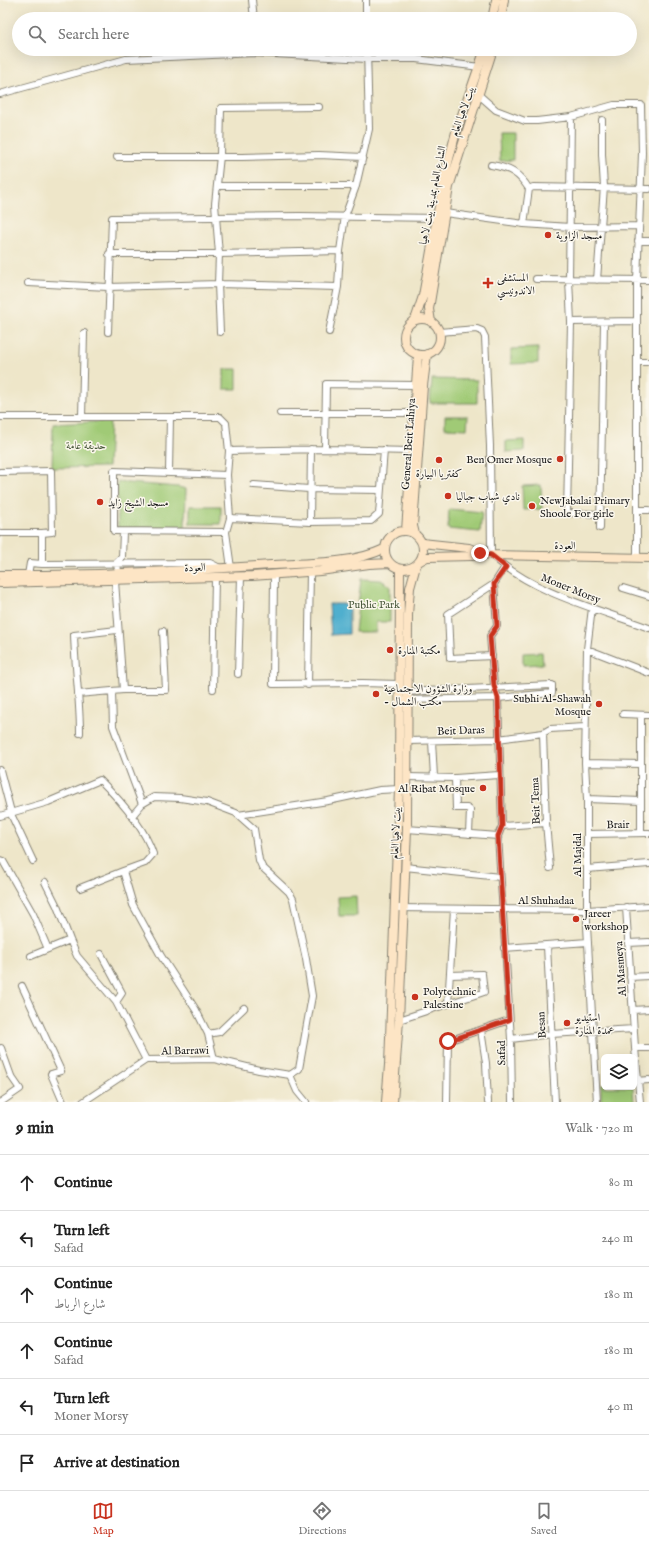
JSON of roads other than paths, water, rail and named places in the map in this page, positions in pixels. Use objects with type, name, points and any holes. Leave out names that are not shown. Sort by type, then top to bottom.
[{"type":"main road","points":[[493,12],[496,0]]},
{"type":"main road","points":[[502,12],[504,0]]},
{"type":"main road","name":"الشارع العام بمدينة بيت لاهيا","points":[[412,322],[416,316],[423,296],[442,216],[444,178],[456,132],[483,56]]},
{"type":"main road","name":"بيت لاهيا العام","points":[[431,322],[429,308],[442,216],[449,187],[491,56]]},
{"type":"main road","points":[[421,319],[431,322],[439,332],[438,346],[427,354],[418,355],[410,351],[404,341],[405,329],[412,322],[421,319]]},
{"type":"main road","name":"General Beit Lahiya","points":[[415,534],[413,526],[423,386],[427,354]]},
{"type":"main road","name":"General Beit Lahiya","points":[[406,531],[410,451],[418,355]]},
{"type":"main road","points":[[406,531],[415,534],[422,543],[423,551],[418,563],[410,569],[400,569],[390,564],[385,555],[384,549],[387,540],[396,532],[406,531]]},
{"type":"main road","name":"العودة","points":[[422,543],[469,548],[480,553],[491,555],[649,558]]},
{"type":"main road","name":"العودة","points":[[0,575],[221,569],[335,560],[373,555],[384,549]]},
{"type":"main road","name":"العودة","points":[[418,563],[427,557],[472,556],[480,553]]},
{"type":"main road","name":"بيت لاهيا العام","points":[[386,1102],[399,908],[405,867],[407,829],[410,588],[418,563]]},
{"type":"main road","name":"العودة","points":[[0,583],[242,577],[310,572],[368,564],[390,564]]},
{"type":"main road","name":"بيت لاهيا العام","points":[[393,1102],[399,1020],[398,701],[400,569]]},
{"type":"street","points":[[252,0],[253,12]]},
{"type":"street","points":[[366,0],[366,12]]},
{"type":"street","points":[[0,94],[126,59],[174,56]]},
{"type":"street","points":[[325,56],[367,59],[416,59],[480,68]]},
{"type":"street","points":[[329,332],[338,286],[340,251],[345,216],[356,186],[369,129],[367,59]]},
{"type":"street","points":[[479,95],[496,110],[525,121],[538,121],[571,116],[614,105],[641,105],[646,153],[638,226],[637,558]]},
{"type":"street","points":[[220,332],[218,284],[219,254],[215,204],[220,156],[221,108],[319,107]]},
{"type":"street","points":[[571,116],[569,280],[571,322],[567,513],[600,514]]},
{"type":"street","points":[[597,280],[604,187],[602,120]]},
{"type":"street","points":[[117,157],[319,155],[363,157]]},
{"type":"street","points":[[492,165],[508,168],[524,179],[529,189],[524,224]]},
{"type":"street","points":[[217,186],[356,186]]},
{"type":"street","points":[[529,189],[533,187],[604,187],[649,189]]},
{"type":"street","points":[[108,332],[109,254],[112,218],[217,216],[442,216],[570,227],[638,226]]},
{"type":"street","points":[[638,241],[649,241]]},
{"type":"street","points":[[109,254],[219,254],[340,251]]},
{"type":"street","points":[[536,279],[649,280]]},
{"type":"street","points":[[28,283],[108,287],[218,284],[338,286]]},
{"type":"street","points":[[571,322],[637,321]]},
{"type":"street","points":[[600,528],[604,322]]},
{"type":"street","points":[[439,332],[477,329],[482,331],[485,337],[490,446],[491,555]]},
{"type":"street","points":[[82,417],[84,333]]},
{"type":"street","points":[[637,362],[649,362]]},
{"type":"street","points":[[325,449],[326,384],[415,385]]},
{"type":"street","points":[[280,413],[413,413]]},
{"type":"street","points":[[0,417],[220,417],[226,424],[229,451],[227,475],[230,518],[226,532],[231,568]]},
{"type":"street","points":[[169,472],[170,417]]},
{"type":"street","points":[[310,522],[309,489],[311,449]]},
{"type":"street","points":[[229,451],[325,449],[410,451]]},
{"type":"street","points":[[230,518],[310,522],[371,521],[379,514],[384,450]]},
{"type":"street","points":[[0,472],[51,471],[52,532],[0,534]]},
{"type":"street","points":[[226,532],[114,531],[114,471],[227,475]]},
{"type":"street","points":[[254,486],[309,489],[380,490]]},
{"type":"street","points":[[637,510],[649,510]]},
{"type":"street","points":[[117,562],[122,557],[123,532]]},
{"type":"street","points":[[42,533],[42,564]]},
{"type":"street","name":"Moner Morsy","points":[[491,555],[506,567],[543,588],[592,608],[649,628]]},
{"type":"street","points":[[117,562],[118,572]]},
{"type":"street","points":[[28,575],[30,563],[210,563],[221,569]]},
{"type":"street","points":[[492,656],[450,658],[448,614],[494,584],[506,567]]},
{"type":"street","points":[[308,685],[310,572]]},
{"type":"street","points":[[274,575],[273,684],[308,685],[363,683],[399,688],[408,692],[494,686],[552,685],[552,693],[498,698],[398,701]]},
{"type":"street","points":[[212,689],[215,577]]},
{"type":"street","points":[[238,674],[242,577]]},
{"type":"street","points":[[115,581],[122,690]]},
{"type":"street","points":[[407,829],[498,836],[502,826],[499,775],[498,698],[494,686],[490,636],[497,626],[494,584]]},
{"type":"street","points":[[623,588],[649,596]]},
{"type":"street","name":"Al Majdal","points":[[592,608],[587,649],[585,727],[587,799],[586,910],[597,1102]]},
{"type":"street","points":[[80,733],[74,634],[117,630]]},
{"type":"street","points":[[78,694],[122,690],[166,690],[163,631]]},
{"type":"street","points":[[587,649],[649,673]]},
{"type":"street","points":[[112,692],[113,726],[142,804]]},
{"type":"street","points":[[623,714],[649,715]]},
{"type":"street","points":[[641,715],[641,833]]},
{"type":"street","name":"Beit Daras","points":[[408,741],[432,742],[498,739],[543,733],[550,728],[585,727]]},
{"type":"street","name":"Beit Tema","points":[[543,733],[546,823],[550,868]]},
{"type":"street","points":[[432,742],[434,777]]},
{"type":"street","points":[[585,763],[641,764]]},
{"type":"street","points":[[0,770],[10,812],[33,861]]},
{"type":"street","points":[[408,777],[454,778],[499,775]]},
{"type":"street","points":[[454,778],[456,808],[468,808],[470,810],[469,834]]},
{"type":"street","points":[[0,816],[48,802],[100,780],[132,816],[150,844],[153,854],[145,863],[80,888]]},
{"type":"street","points":[[238,815],[328,801],[380,790],[399,789]]},
{"type":"street","points":[[132,816],[142,804],[154,796],[180,798],[207,802],[238,815],[254,829],[258,860],[262,867],[293,897],[306,958],[312,996],[299,1069],[290,1075],[297,1091],[306,1102]]},
{"type":"street","points":[[587,799],[641,801]]},
{"type":"street","points":[[502,826],[546,823]]},
{"type":"street","name":"Brair","points":[[587,834],[649,833]]},
{"type":"street","name":"Safad","points":[[498,836],[511,1039],[512,1102]]},
{"type":"street","points":[[0,860],[2,860],[33,914],[48,949]]},
{"type":"street","points":[[587,869],[649,864]]},
{"type":"street","points":[[405,867],[500,877]]},
{"type":"street","points":[[123,872],[134,905],[161,956],[196,1010],[208,1034],[214,1059]]},
{"type":"street","points":[[44,882],[57,906],[77,956],[116,1002],[146,1060]]},
{"type":"street","name":"Al Shuhadaa","points":[[399,908],[586,910],[649,906]]},
{"type":"street","name":"Al Masmeya","points":[[626,907],[635,1054]]},
{"type":"street","points":[[448,1004],[454,909]]},
{"type":"street","points":[[31,956],[70,940]]},
{"type":"street","points":[[504,948],[588,942]]},
{"type":"street","points":[[628,943],[649,942]]},
{"type":"street","name":"Besan","points":[[546,946],[554,1102]]},
{"type":"street","points":[[101,954],[122,993],[116,1002]]},
{"type":"street","points":[[399,1020],[484,992],[482,974],[450,975]]},
{"type":"street","points":[[630,977],[649,976]]},
{"type":"street","points":[[22,986],[61,1071],[51,1074],[63,1102]]},
{"type":"street","points":[[208,1034],[219,1032],[244,1008]]},
{"type":"street","points":[[633,1010],[649,1009]]},
{"type":"street","points":[[447,1102],[448,1041],[509,1020]]},
{"type":"street","points":[[511,1039],[551,1034],[634,1029]]},
{"type":"street","points":[[481,1030],[486,1063],[488,1102]]},
{"type":"street","points":[[1,1048],[11,1076],[20,1088],[2,1102]]},
{"type":"street","points":[[635,1048],[649,1048]]},
{"type":"street","name":"Al Barrawi","points":[[82,1102],[146,1060],[214,1059],[259,1070],[290,1075]]},
{"type":"street","points":[[637,1081],[649,1080]]},
{"type":"street","name":"Al Masmeya","points":[[637,1086],[640,1102]]},
{"type":"water","points":[[329,604],[345,604],[349,610],[349,634],[331,635]]},
{"type":"place","name":"مسجد الزاوية","points":[[548,235]]},
{"type":"place","name":"المستشفى الاندونيسي","points":[[488,283]]},
{"type":"place","name":"Ben Omer Mosque","points":[[560,459]]},
{"type":"place","name":"كفتريا البيارة","points":[[439,460]]},
{"type":"place","name":"نادي شباب جباليا","points":[[448,496]]},
{"type":"place","name":"مسجد الشيخ زايد","points":[[100,502]]},
{"type":"place","name":"NewJabalai Primary Shoole For girle","points":[[532,506]]},
{"type":"place","name":"مكتبة المنارة","points":[[390,650]]},
{"type":"place","name":"وزارة الشؤون الاجتماعية - مكتب الشمال","points":[[376,694]]},
{"type":"place","name":"Subhi Al-Shawah Mosque","points":[[599,704]]},
{"type":"place","name":"Al Ribat Mosque","points":[[483,788]]},
{"type":"place","name":"Jareer workshop","points":[[576,919]]},
{"type":"place","name":"Polytechnic Palestine","points":[[415,997]]},
{"type":"place","name":"استيديو عمدة المنارة","points":[[567,1023]]},
{"type":"park label","name":"حديقة عامة","points":[[86,445]]},
{"type":"park label","name":"Public Park","points":[[374,604]]}]
